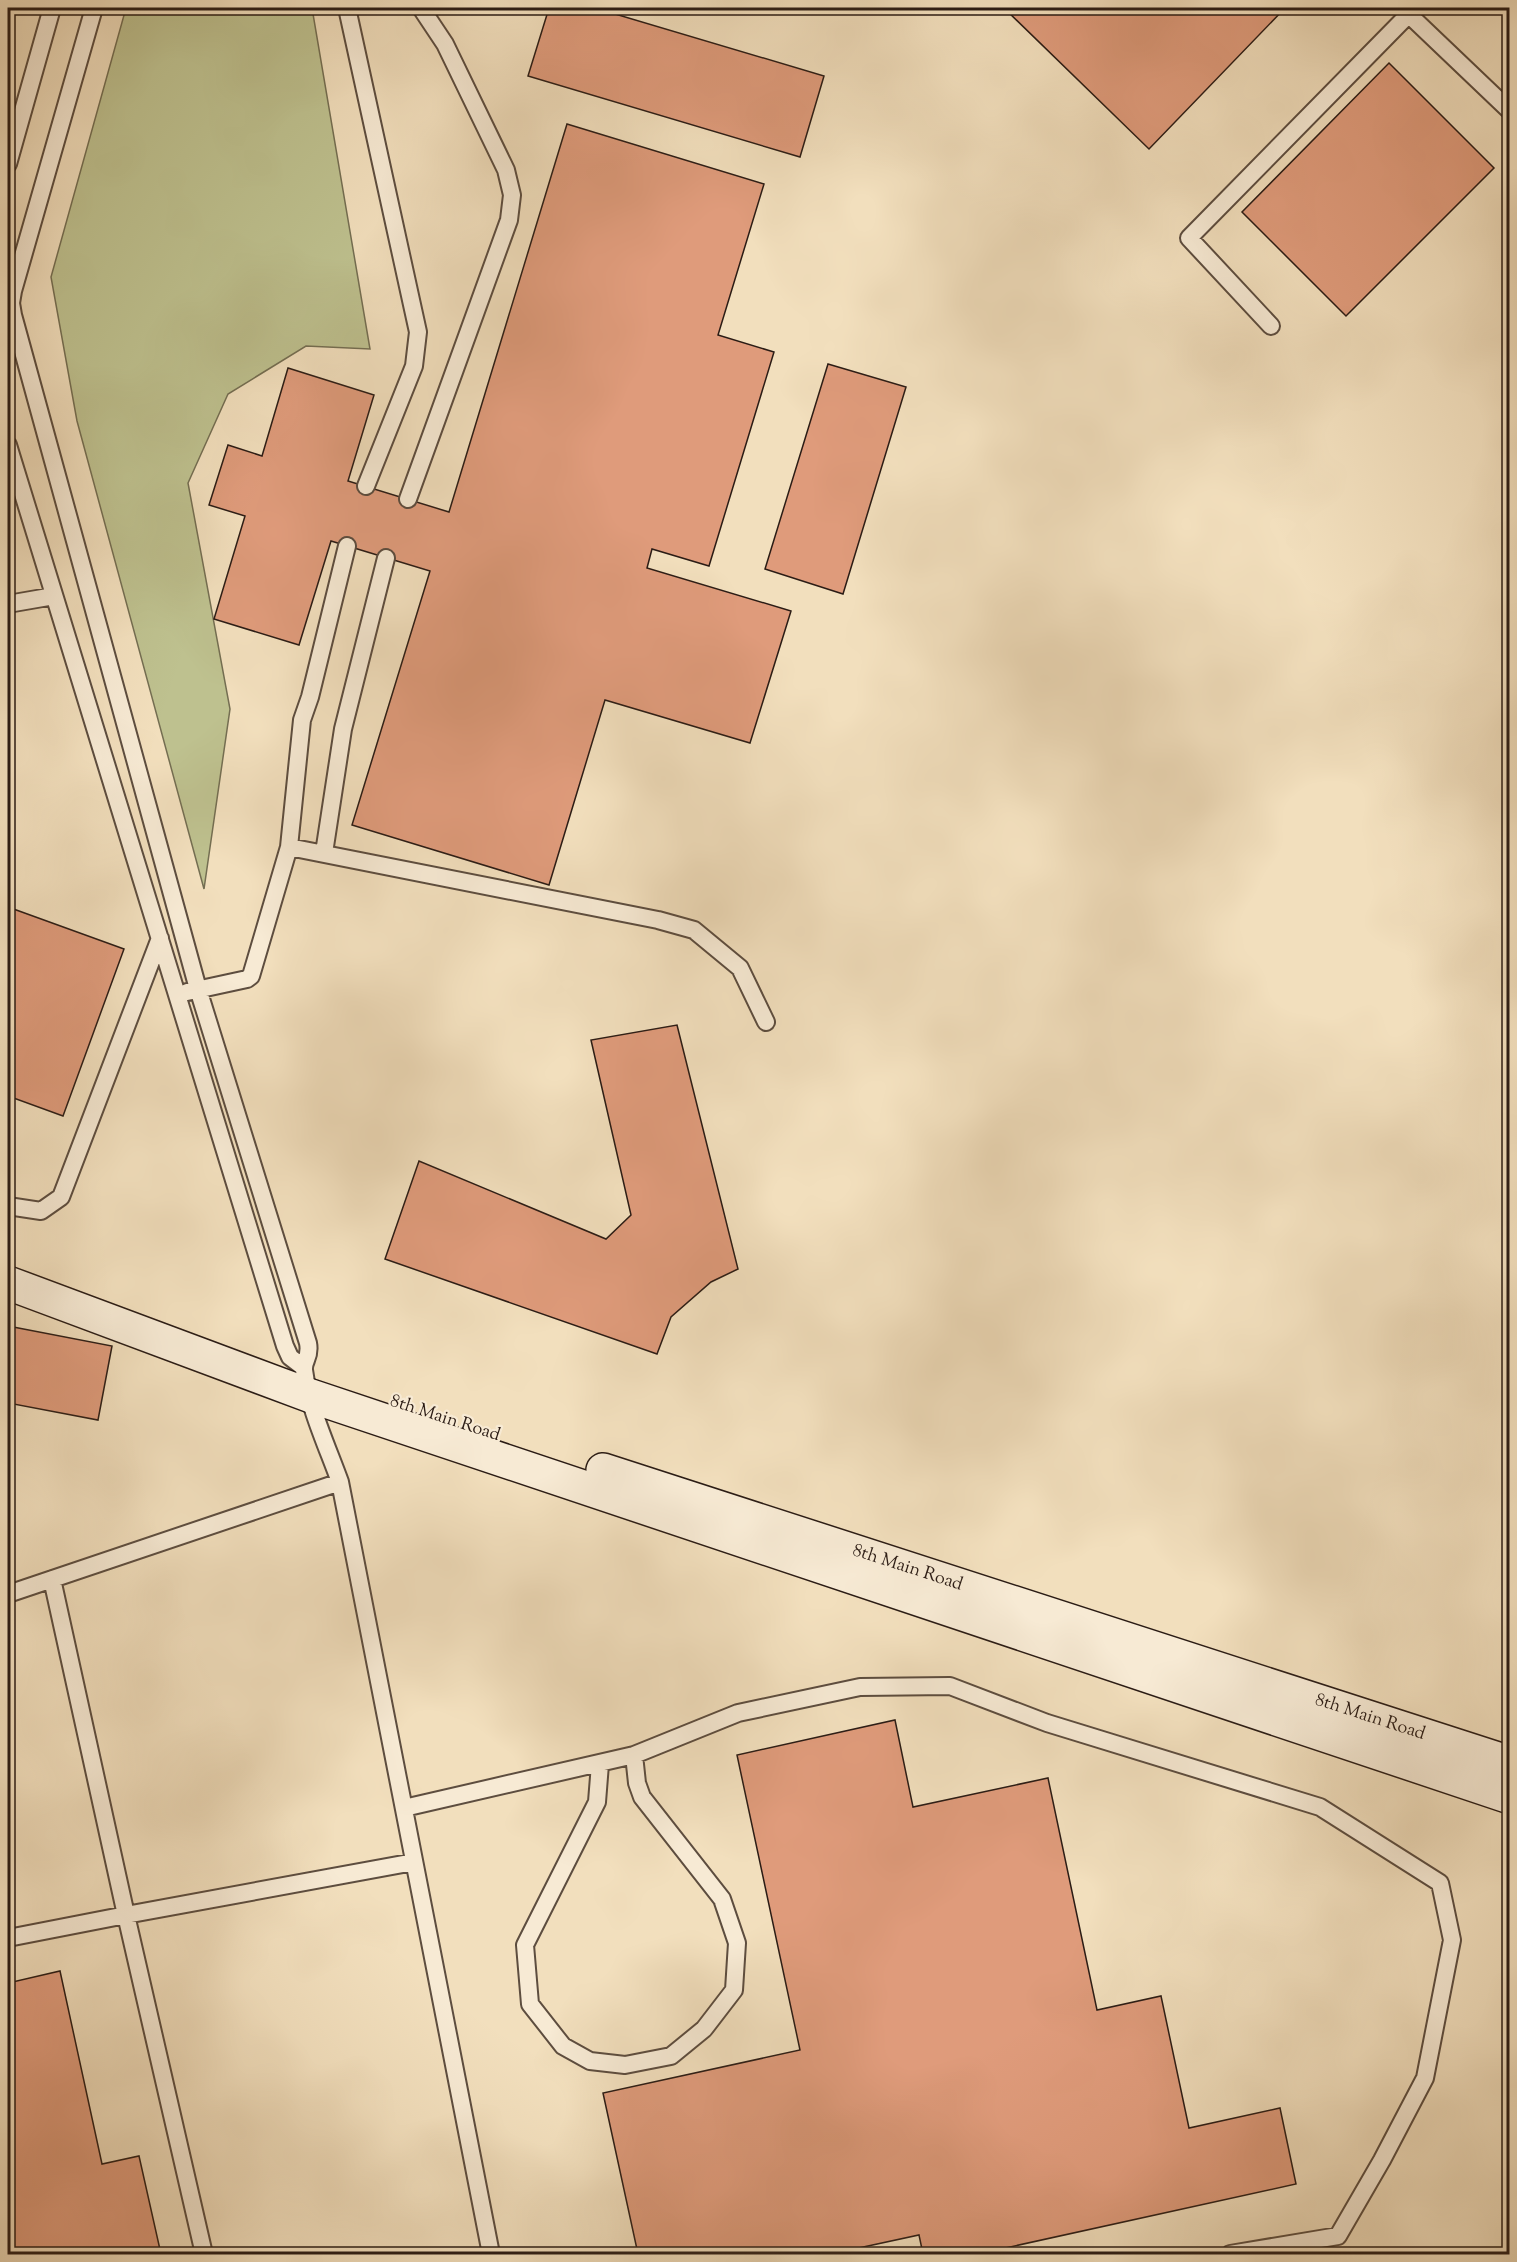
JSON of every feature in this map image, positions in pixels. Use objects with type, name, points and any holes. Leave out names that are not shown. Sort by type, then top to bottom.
[{"type":"street","points":[[8,1264],[307,1379]]},
{"type":"street","points":[[8,1283],[307,1379]]},
{"type":"street","name":"8th Main Road","points":[[307,1379],[1509,1763]]},
{"type":"street","name":"8th Main Road","points":[[307,1379],[1509,1797]]},
{"type":"lane","points":[[8,164],[52,8]]},
{"type":"lane","points":[[94,8],[13,291],[12,309],[198,989],[308,1343],[310,1353],[307,1379],[316,1417],[340,1482],[491,2254]]},
{"type":"lane","points":[[347,8],[418,332],[414,366],[366,486]]},
{"type":"lane","points":[[408,499],[509,220],[512,195],[506,170],[445,44],[421,8]]},
{"type":"lane","points":[[1271,326],[1189,238],[1406,11],[1509,111]]},
{"type":"lane","points":[[8,445],[285,1346],[290,1357],[307,1379]]},
{"type":"lane","points":[[178,995],[247,979],[251,976],[289,848],[302,720],[310,697],[347,546]]},
{"type":"lane","points":[[324,853],[343,729],[386,558]]},
{"type":"lane","points":[[8,604],[54,596]]},
{"type":"lane","points":[[289,848],[658,920],[694,930],[740,968],[766,1022]]},
{"type":"lane","points":[[8,1206],[41,1211],[61,1197],[160,938]]},
{"type":"lane","points":[[8,1593],[340,1482]]},
{"type":"lane","points":[[52,1579],[126,1916],[204,2254]]},
{"type":"lane","points":[[404,1808],[634,1755],[738,1713],[860,1687],[950,1686],[1047,1723],[1320,1807],[1440,1883],[1452,1940],[1425,2078],[1382,2160],[1338,2236],[1230,2254]]},
{"type":"lane","points":[[600,1764],[597,1802],[525,1945],[526,1977],[530,2004],[563,2046],[590,2061],[625,2065],[671,2056],[704,2029],[734,1990],[737,1943],[722,1899],[642,1797],[637,1783],[634,1755]]},
{"type":"lane","points":[[8,1938],[414,1862]]},
{"type":"green space","points":[[126,8],[312,8],[370,349],[306,346],[228,394],[188,483],[230,709],[204,889],[77,421],[51,277]]},
{"type":"building","points":[[549,8],[595,8],[824,76],[800,157],[528,76]]},
{"type":"building","points":[[1004,8],[1285,8],[1149,149]]},
{"type":"building","points":[[1389,63],[1494,168],[1346,316],[1242,212]]},
{"type":"building","points":[[567,124],[764,184],[718,335],[774,352],[709,566],[652,549],[647,568],[791,611],[750,743],[605,700],[549,885],[352,825],[430,571],[331,541],[299,645],[214,619],[245,516],[209,505],[228,445],[262,456],[288,368],[374,395],[348,481],[449,512]]},
{"type":"building","points":[[828,364],[906,387],[843,594],[765,569]]},
{"type":"building","points":[[8,907],[124,949],[63,1116],[8,1096]]},
{"type":"building","points":[[677,1025],[738,1269],[711,1282],[671,1317],[657,1354],[385,1259],[419,1161],[606,1239],[631,1215],[591,1040]]},
{"type":"building","points":[[8,1326],[112,1346],[98,1420],[8,1403]]},
{"type":"building","points":[[895,1720],[913,1807],[1048,1778],[1097,2010],[1161,1996],[1189,2128],[1280,2108],[1296,2184],[978,2254],[923,2254],[919,2235],[831,2254],[638,2254],[603,2093],[800,2050],[737,1755]]},
{"type":"building","points":[[60,1971],[102,2164],[139,2156],[161,2254],[8,2254],[8,1983]]}]
